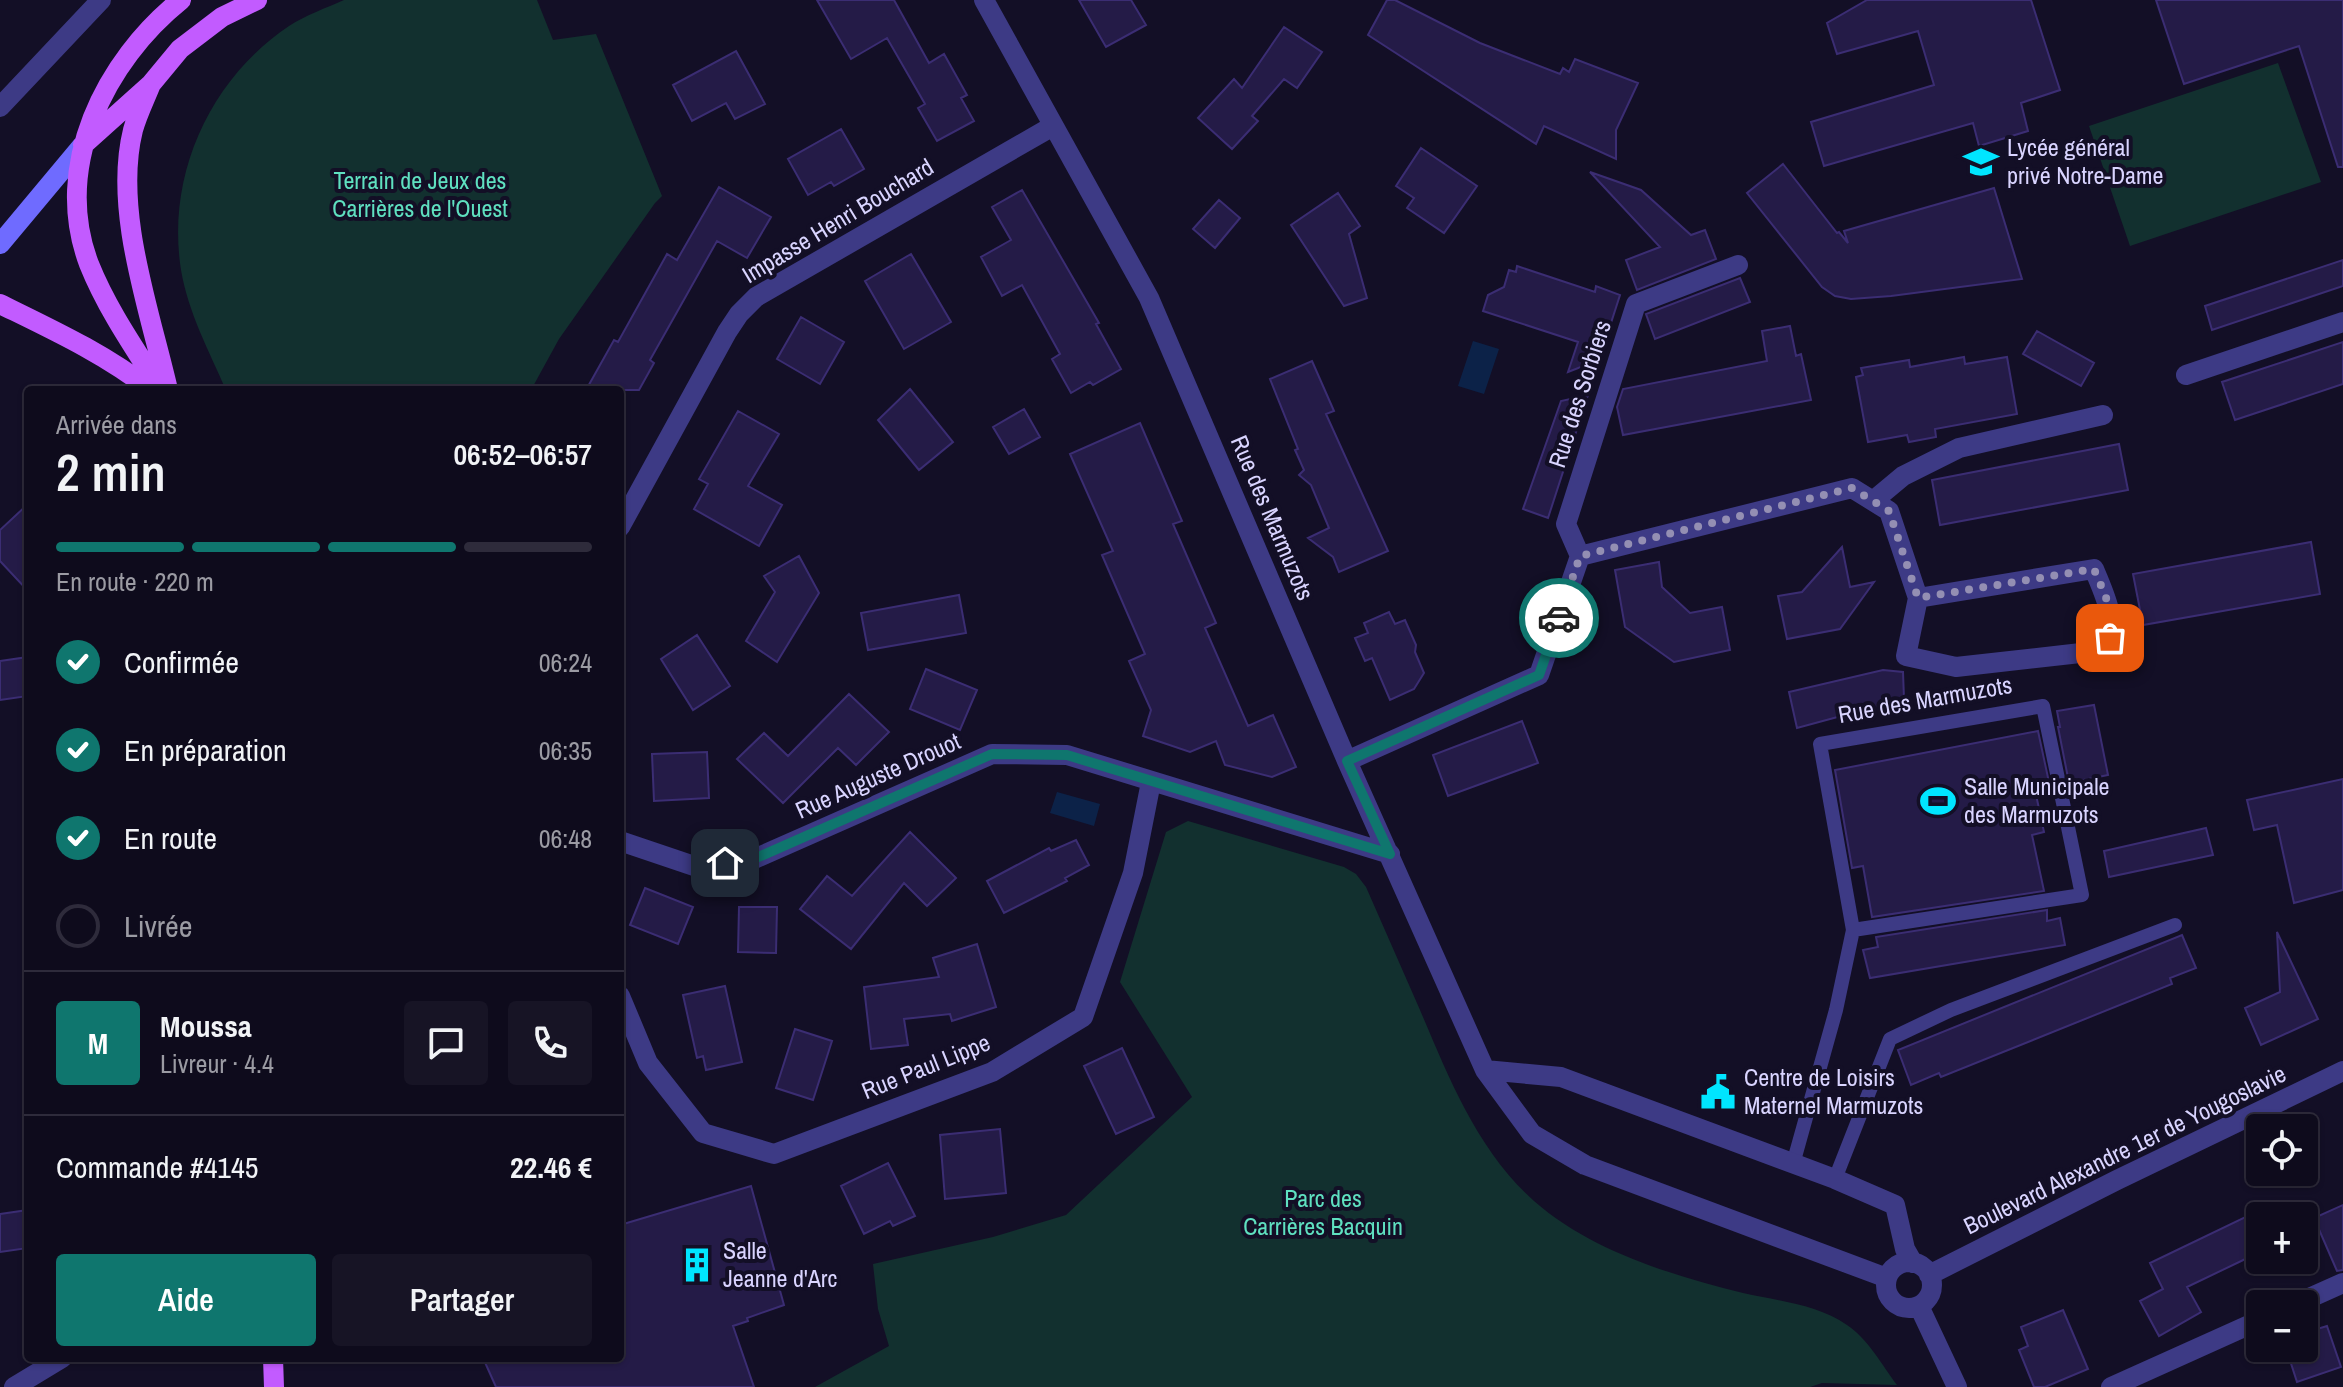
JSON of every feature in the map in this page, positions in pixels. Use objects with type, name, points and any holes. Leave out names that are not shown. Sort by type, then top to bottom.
[{"type":"main road","points":[[158,386],[110,310],[88,260],[79,216],[78,181],[82,146],[102,95],[140,38],[181,0]]},
{"type":"main road","points":[[82,146],[151,84],[180,49],[222,17],[257,0]]},
{"type":"main road","points":[[151,84],[133,129],[126,176],[129,222],[167,386]]},
{"type":"main road","points":[[0,304],[82,344],[123,368],[146,386]]},
{"type":"main road","points":[[273,1362],[274,1387]]},
{"type":"street","points":[[0,107],[101,0]]},
{"type":"street","name":"Rue des Marmuzots","points":[[984,0],[1149,298],[1347,761],[1485,1070],[1532,1134],[1585,1165],[1887,1278]]},
{"type":"street","name":"Impasse Henri Bouchard","points":[[624,520],[727,332],[756,297],[1053,126]]},
{"type":"street","points":[[0,244],[82,146]]},
{"type":"street","name":"Rue des Sorbiers","points":[[1580,556],[1566,524],[1636,304],[1738,265]]},
{"type":"street","points":[[2186,375],[2343,322]]},
{"type":"street","points":[[1873,501],[1903,476],[1959,448],[2103,415]]},
{"type":"street","points":[[1347,761],[1539,675],[1580,556],[1852,488],[1889,511],[1918,598],[1906,656],[1956,667],[2107,650],[2113,627],[2109,606],[2094,569],[1918,598]]},
{"type":"street","name":"Rue Auguste Drouot","points":[[624,842],[697,867],[754,859],[992,754],[1067,755],[1390,854]]},
{"type":"street","name":"Rue Paul Lippe","points":[[624,1006],[648,1063],[703,1133],[774,1154],[992,1072],[1083,1017],[1133,873],[1151,782]]},
{"type":"street","points":[[1485,1070],[1561,1077],[1835,1179],[1895,1205],[1905,1249],[1921,1269],[1931,1290],[1919,1306],[1905,1308],[1894,1303],[1887,1291],[1887,1278],[1900,1264],[1921,1269]]},
{"type":"street","name":"Boulevard Alexandre 1er de Yougoslavie","points":[[1921,1269],[2117,1180],[2343,1071]]},
{"type":"street","points":[[2318,1294],[2343,1283]]},
{"type":"street","points":[[1919,1306],[1957,1387]]},
{"type":"street","points":[[2111,1387],[2246,1326]]},
{"type":"street","points":[[14,1387],[55,1362]]},
{"type":"lane","name":"Rue des Marmuzots","points":[[1793,1164],[1836,1010],[1853,930],[1820,744],[2043,706],[2082,895],[1853,930]]},
{"type":"lane","points":[[1835,1179],[1890,1039],[1951,1010],[2175,925]]},
{"type":"green space","name":"Terrain de Jeux des Carrières de l'Ouest","points":[[344,0],[537,0],[553,40],[596,34],[662,196],[559,339],[533,386],[224,386],[184,286],[178,234],[180,199],[200,132],[216,101],[261,48],[309,15]]},
{"type":"green space","points":[[2278,63],[2321,182],[2130,246],[2089,126]]},
{"type":"green space","name":"Parc des Carrières Bacquin","points":[[1188,821],[1344,867],[1356,874],[1366,887],[1466,1112],[1514,1181],[1556,1219],[1606,1247],[1660,1269],[1823,1312],[1862,1337],[1897,1385],[815,1387],[889,1346],[878,1309],[873,1264],[993,1237],[1066,1215],[1192,1097],[1120,982],[1166,832]]},
{"type":"water","points":[[1473,341],[1499,349],[1484,394],[1458,386]]},
{"type":"water","points":[[1057,792],[1100,804],[1094,826],[1050,813]]},
{"type":"building","points":[[817,0],[894,0],[929,63],[944,54],[967,95],[961,98],[974,121],[937,141],[918,108],[925,104],[887,38],[851,59]]},
{"type":"building","points":[[1079,0],[1131,0],[1146,25],[1106,47]]},
{"type":"building","points":[[1387,0],[1395,0],[1480,43],[1560,74],[1563,68],[1569,72],[1575,59],[1638,83],[1616,130],[1616,159],[1544,126],[1536,144],[1368,35]]},
{"type":"building","points":[[1867,0],[2031,0],[2060,90],[2021,103],[2028,131],[1979,146],[1973,123],[1824,166],[1811,122],[1934,85],[1918,31],[1837,54],[1827,23]]},
{"type":"building","points":[[2156,0],[2343,0],[2343,167],[2338,167],[2299,46],[2184,84]]},
{"type":"building","points":[[1284,27],[1322,52],[1297,88],[1284,79],[1252,116],[1258,121],[1232,149],[1198,118],[1234,79],[1242,88]]},
{"type":"building","points":[[736,51],[765,104],[735,119],[726,103],[692,121],[673,85]]},
{"type":"building","points":[[841,129],[864,169],[834,186],[831,182],[808,195],[788,159]]},
{"type":"building","points":[[1421,148],[1477,186],[1444,233],[1407,208],[1414,198],[1396,186]]},
{"type":"building","points":[[1783,164],[1848,243],[1844,231],[1994,188],[2022,279],[1891,296],[1851,299],[1835,296],[1822,287],[1747,193]]},
{"type":"building","points":[[1590,172],[1641,190],[1691,235],[1705,230],[1716,259],[1637,290],[1626,260],[1660,247]]},
{"type":"building","points":[[719,187],[771,217],[747,258],[717,241],[650,360],[654,363],[639,390],[624,390],[624,386],[588,386],[614,340],[618,342],[667,254],[677,260]]},
{"type":"building","points":[[1022,190],[1099,323],[1096,324],[1121,369],[1071,393],[1052,359],[1060,354],[1022,285],[1002,296],[981,257],[1011,240],[992,207]]},
{"type":"building","points":[[1338,193],[1360,226],[1349,234],[1367,298],[1344,306],[1291,225]]},
{"type":"building","points":[[1219,200],[1240,218],[1215,248],[1193,229]]},
{"type":"building","points":[[911,254],[951,322],[904,349],[865,281]]},
{"type":"building","points":[[2343,260],[2343,286],[2212,330],[2205,306]]},
{"type":"building","points":[[1517,266],[1595,292],[1596,286],[1620,295],[1599,360],[1568,372],[1578,342],[1483,311],[1488,295],[1504,287],[1509,270],[1516,272]]},
{"type":"building","points":[[1740,278],[1750,302],[1655,339],[1646,314]]},
{"type":"building","points":[[801,317],[844,342],[820,384],[777,359]]},
{"type":"building","points":[[1790,326],[1796,356],[1801,354],[1811,400],[1623,435],[1617,407],[1623,389],[1767,361],[1762,331]]},
{"type":"building","points":[[2037,331],[2094,363],[2081,386],[2023,354]]},
{"type":"building","points":[[2343,342],[2343,384],[2235,420],[2222,382]]},
{"type":"building","points":[[1964,357],[1965,364],[2007,357],[2017,414],[1935,429],[1936,437],[1909,442],[1907,435],[1868,442],[1856,377],[1863,375],[1861,368],[1909,360],[1910,367]]},
{"type":"building","points":[[1312,361],[1334,411],[1326,414],[1388,551],[1339,572],[1333,557],[1308,538],[1329,528],[1311,485],[1299,475],[1304,470],[1295,450],[1298,449],[1270,379]]},
{"type":"building","points":[[910,389],[953,442],[919,470],[878,420]]},
{"type":"building","points":[[1588,395],[1548,518],[1523,509],[1561,401]]},
{"type":"building","points":[[1024,409],[1040,437],[1009,454],[993,427]]},
{"type":"building","points":[[738,411],[779,434],[748,486],[782,505],[759,546],[694,509],[708,484],[699,479]]},
{"type":"building","points":[[1140,423],[1182,521],[1173,524],[1216,623],[1205,628],[1248,726],[1273,715],[1296,767],[1272,777],[1225,765],[1216,741],[1190,752],[1143,736],[1151,710],[1129,661],[1145,654],[1102,555],[1113,551],[1070,454]]},
{"type":"building","points":[[2119,444],[2128,490],[1940,525],[1932,480]]},
{"type":"building","points":[[24,508],[24,587],[0,561],[0,530]]},
{"type":"building","points":[[2311,542],[2320,594],[2143,625],[2133,574]]},
{"type":"building","points":[[1842,547],[1850,587],[1874,582],[1840,629],[1787,639],[1778,596],[1802,592]]},
{"type":"building","points":[[799,556],[819,593],[777,662],[746,641],[775,592],[764,576]]},
{"type":"building","points":[[1659,562],[1662,587],[1690,613],[1722,607],[1730,650],[1674,662],[1625,627],[1615,570]]},
{"type":"building","points":[[959,595],[966,633],[868,650],[861,613]]},
{"type":"building","points":[[1389,612],[1395,624],[1405,620],[1424,673],[1414,689],[1390,700],[1372,658],[1365,661],[1355,638],[1368,633],[1364,623]]},
{"type":"building","points":[[697,635],[730,686],[693,710],[661,659]]},
{"type":"building","points":[[24,658],[24,697],[0,700],[0,661]]},
{"type":"building","points":[[926,669],[977,690],[960,730],[910,709]]},
{"type":"building","points":[[1883,670],[1903,672],[1904,699],[1797,728],[1789,692]]},
{"type":"building","points":[[849,694],[889,732],[856,765],[838,748],[783,803],[737,759],[764,733],[788,756]]},
{"type":"building","points":[[2094,705],[2108,775],[2069,783],[2057,711]]},
{"type":"building","points":[[1522,721],[1538,763],[1448,796],[1433,755]]},
{"type":"building","name":"Salle Municipale des Marmuzots","points":[[2038,731],[2050,787],[2035,790],[2044,832],[2032,835],[2044,891],[1872,917],[1863,866],[1852,868],[1835,770]]},
{"type":"building","points":[[707,752],[709,798],[654,801],[652,754]]},
{"type":"building","points":[[2343,779],[2343,890],[2294,903],[2277,825],[2254,830],[2247,800]]},
{"type":"building","points":[[2206,828],[2213,855],[2109,877],[2104,851]]},
{"type":"building","points":[[910,832],[956,878],[927,906],[904,883],[851,949],[800,909],[827,876],[852,896]]},
{"type":"building","points":[[1076,840],[1089,865],[1065,878],[1067,881],[1004,913],[987,881],[1049,848],[1051,851]]},
{"type":"building","points":[[645,888],[693,907],[678,944],[630,925]]},
{"type":"building","points":[[739,907],[777,907],[776,953],[738,952]]},
{"type":"building","points":[[2047,910],[2047,921],[2060,918],[2065,945],[1870,978],[1863,950],[1878,947],[1876,937]]},
{"type":"building","points":[[2277,932],[2318,1019],[2261,1045],[2245,1008],[2280,992]]},
{"type":"building","points":[[2182,935],[2196,968],[2170,978],[2172,984],[1941,1077],[1939,1073],[1911,1085],[1898,1050]]},
{"type":"building","points":[[977,944],[996,1007],[952,1021],[950,1014],[904,1019],[908,1045],[871,1049],[864,987],[939,977],[933,958]]},
{"type":"building","points":[[725,986],[742,1062],[706,1070],[703,1056],[697,1058],[683,995]]},
{"type":"building","points":[[795,1029],[832,1041],[813,1100],[776,1088]]},
{"type":"building","points":[[1122,1048],[1154,1117],[1116,1134],[1084,1066]]},
{"type":"building","points":[[1000,1129],[1006,1193],[945,1199],[940,1135]]},
{"type":"building","points":[[888,1163],[915,1216],[893,1226],[890,1221],[864,1234],[841,1186]]},
{"type":"building","name":"Salle Jeanne d'Arc","points":[[751,1186],[784,1305],[733,1326],[754,1387],[496,1387],[485,1362],[624,1362],[624,1224]]},
{"type":"building","points":[[2343,1205],[2343,1270],[2337,1271],[2318,1227],[2318,1216]]},
{"type":"building","points":[[24,1211],[24,1249],[0,1252],[0,1214]]},
{"type":"building","points":[[2246,1217],[2246,1259],[2187,1287],[2201,1312],[2159,1336],[2140,1301],[2163,1289],[2150,1263]]},
{"type":"building","points":[[2063,1310],[2088,1369],[2045,1387],[2034,1387],[2019,1350],[2028,1346],[2021,1327]]},
{"type":"building","points":[[2327,1326],[2341,1367],[2297,1382],[2291,1362],[2318,1362],[2318,1329]]},
{"type":"way so far","points":[[1559,618],[1580,556],[1852,488],[1889,511],[1918,598],[2094,569],[2109,606],[2113,627],[2110,638]]},
{"type":"place","name":"Lycée général privé Notre-Dame","points":[[1981,162]]},
{"type":"place","name":"Salle Municipale des Marmuzots","points":[[1938,801]]},
{"type":"place","name":"Centre de Loisirs Maternel Marmuzots","points":[[1718,1092]]},
{"type":"place","name":"Salle Jeanne d'Arc","points":[[697,1265]]},
{"type":"route","points":[[725,863],[754,859],[808,837],[992,754],[1067,755],[1390,854],[1347,761],[1539,675],[1559,618]]}]
